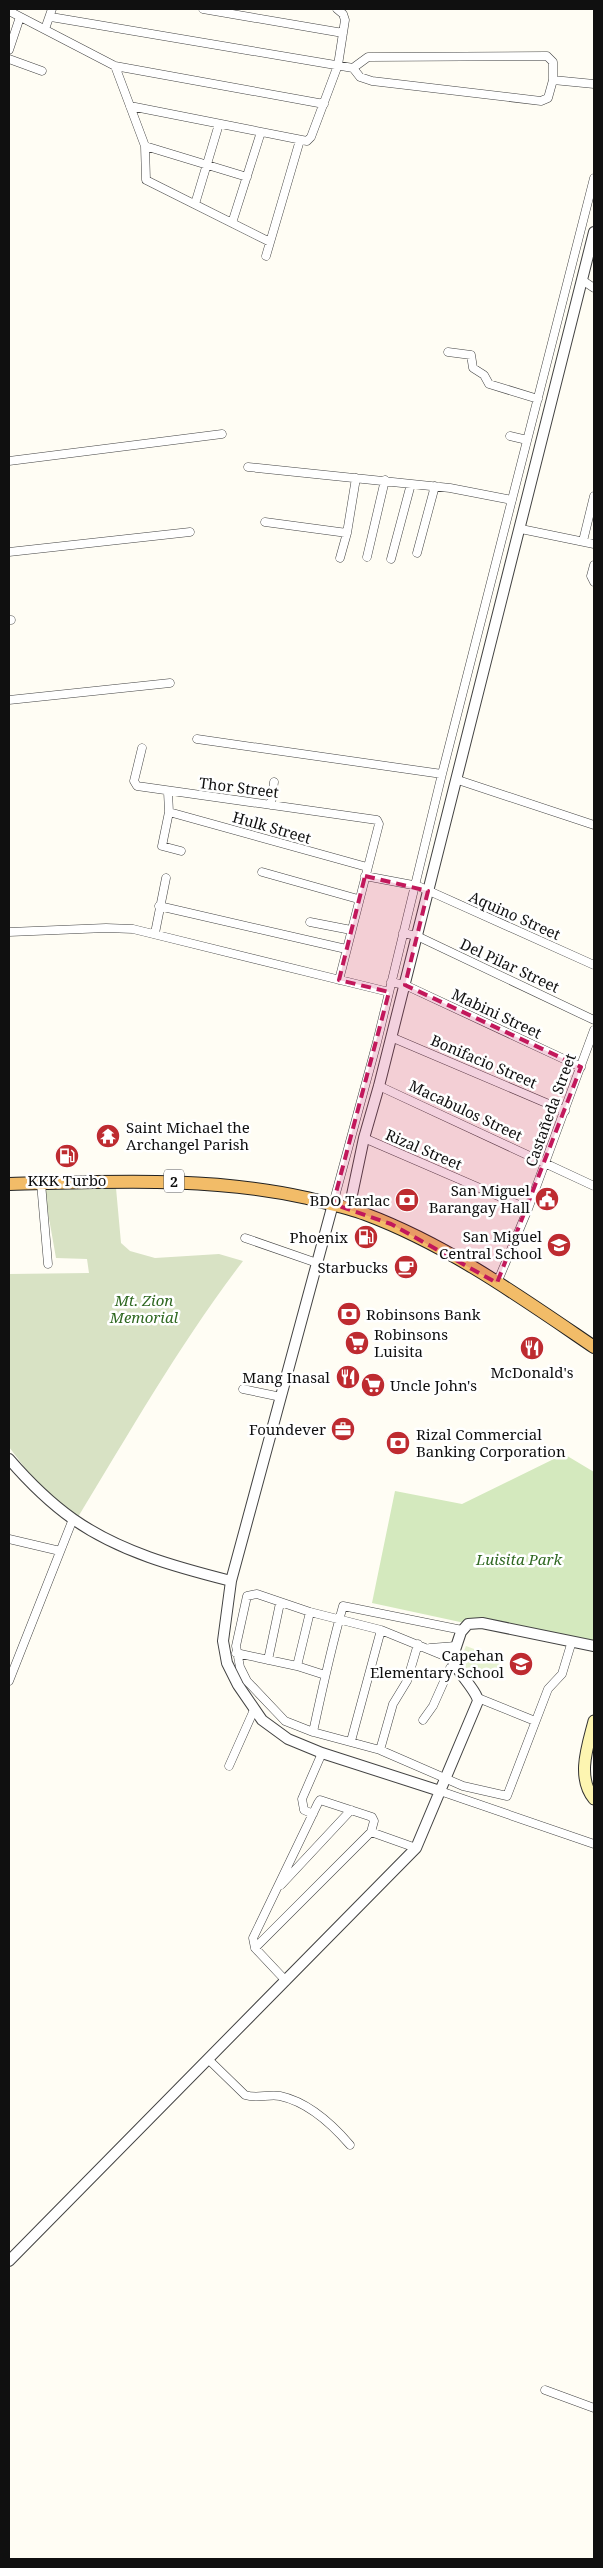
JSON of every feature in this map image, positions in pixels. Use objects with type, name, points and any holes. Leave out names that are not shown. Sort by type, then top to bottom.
[{"type":"highway","name":"2","points":[[9,1184],[155,1181],[218,1183],[275,1191],[341,1207],[391,1224],[434,1245],[497,1283],[594,1347]]},
{"type":"main road","points":[[594,1721],[584,1767],[588,1792],[594,1798]]},
{"type":"street","points":[[203,9],[343,33]]},
{"type":"street","points":[[130,106],[307,141],[311,136],[338,66],[345,20],[337,9]]},
{"type":"street","points":[[9,11],[115,66],[324,104]]},
{"type":"street","points":[[45,28],[52,13],[353,68],[365,80],[541,101],[548,98],[553,80],[553,62],[548,56],[368,57],[353,68]]},
{"type":"street","points":[[9,50],[20,16]]},
{"type":"street","points":[[9,58],[42,71]]},
{"type":"street","points":[[115,66],[145,146],[146,180],[270,242]]},
{"type":"street","points":[[553,80],[594,84]]},
{"type":"street","points":[[195,204],[219,124]]},
{"type":"street","points":[[232,223],[261,132]]},
{"type":"street","points":[[266,256],[300,140]]},
{"type":"street","points":[[145,146],[247,177]]},
{"type":"street","points":[[421,888],[435,857],[458,780],[521,523],[550,380],[584,243],[594,178]]},
{"type":"street","points":[[341,1207],[384,1042],[421,888],[424,854],[442,774],[509,517],[527,440],[538,399],[550,380],[582,280],[584,243],[594,232]]},
{"type":"street","points":[[582,280],[594,288]]},
{"type":"street","points":[[448,352],[471,355],[473,368],[484,375],[489,384],[538,399]]},
{"type":"street","points":[[9,462],[222,434]]},
{"type":"street","points":[[510,436],[527,440]]},
{"type":"street","points":[[248,467],[435,486],[512,500]]},
{"type":"street","points":[[340,558],[347,533],[356,478]]},
{"type":"street","points":[[367,557],[385,480]]},
{"type":"street","points":[[391,559],[411,484]]},
{"type":"street","points":[[417,553],[435,486]]},
{"type":"street","points":[[583,541],[594,496]]},
{"type":"street","points":[[509,517],[521,523],[594,544]]},
{"type":"street","points":[[265,522],[347,533]]},
{"type":"street","points":[[9,552],[190,532]]},
{"type":"street","points":[[594,564],[591,576],[594,582]]},
{"type":"street","points":[[9,700],[170,683]]},
{"type":"street","points":[[196,739],[442,774]]},
{"type":"street","name":"Thor Street","points":[[142,748],[134,784],[168,792],[377,820],[379,824],[367,868]]},
{"type":"street","points":[[458,780],[594,825]]},
{"type":"street","points":[[271,805],[274,782]]},
{"type":"street","points":[[168,792],[169,812],[162,846],[181,851]]},
{"type":"street","name":"Hulk Street","points":[[169,812],[367,868]]},
{"type":"street","points":[[424,854],[435,857]]},
{"type":"street","points":[[339,980],[367,868]]},
{"type":"street","points":[[262,872],[358,899]]},
{"type":"street","name":"Aquino Street","points":[[364,876],[421,888],[594,965]]},
{"type":"street","points":[[154,933],[166,878]]},
{"type":"street","points":[[159,906],[346,949]]},
{"type":"street","points":[[310,922],[351,930]]},
{"type":"street","points":[[9,932],[106,928],[154,933],[389,992]]},
{"type":"street","name":"Del Pilar Street","points":[[410,934],[594,1020]]},
{"type":"street","points":[[398,983],[389,992],[379,1086],[341,1207],[317,1262],[231,1581],[223,1642],[227,1663],[254,1710],[262,1720],[288,1739],[322,1753],[594,1844]]},
{"type":"street","name":"Mabini Street","points":[[398,983],[581,1067]]},
{"type":"street","name":"Castañeda Street","points":[[497,1283],[528,1209],[594,1030]]},
{"type":"street","name":"Bonifacio Street","points":[[384,1042],[565,1111]]},
{"type":"street","name":"Macabulos Street","points":[[379,1086],[546,1162],[594,1186]]},
{"type":"street","name":"Rizal Street","points":[[364,1138],[528,1209]]},
{"type":"street","points":[[40,1183],[48,1264]]},
{"type":"street","points":[[245,1238],[317,1262]]},
{"type":"street","points":[[243,1389],[281,1397]]},
{"type":"street","points":[[9,1459],[35,1488],[73,1519],[131,1551],[171,1566],[231,1581]]},
{"type":"street","points":[[9,1681],[73,1519]]},
{"type":"street","points":[[9,1539],[60,1551]]},
{"type":"street","points":[[536,1721],[478,1698],[454,1662],[430,1648],[381,1630],[310,1612],[257,1594],[247,1596],[236,1652],[247,1681],[257,1694],[285,1722],[313,1732],[380,1750],[463,1786],[507,1796],[536,1721],[548,1689],[562,1674],[572,1641]]},
{"type":"street","points":[[268,1660],[280,1603]]},
{"type":"street","points":[[313,1732],[325,1675],[343,1606],[462,1630]]},
{"type":"street","points":[[298,1666],[310,1612]]},
{"type":"street","points":[[422,1720],[434,1706],[454,1662],[456,1646],[462,1630],[470,1623],[482,1623],[594,1646]]},
{"type":"street","points":[[351,1741],[381,1630]]},
{"type":"street","points":[[380,1750],[393,1704],[407,1681],[418,1644]]},
{"type":"street","points":[[430,1648],[456,1646]]},
{"type":"street","points":[[236,1652],[298,1666],[325,1675]]},
{"type":"street","points":[[9,2261],[416,1848],[478,1698]]},
{"type":"street","points":[[229,1766],[254,1710]]},
{"type":"street","points":[[313,1814],[304,1810],[302,1798],[322,1753]]},
{"type":"street","points":[[255,1948],[371,1832],[374,1821],[372,1817],[320,1800],[253,1938],[255,1948],[286,1981]]},
{"type":"street","points":[[274,1892],[351,1810]]},
{"type":"street","points":[[371,1832],[416,1848]]},
{"type":"street","points":[[209,2060],[245,2095],[252,2098],[278,2096],[295,2101],[335,2127],[350,2145]]},
{"type":"street","points":[[545,2390],[594,2408]]},
{"type":"highlighted area","points":[[365,876],[428,891],[405,985],[581,1067],[497,1283],[391,1224],[333,1204],[389,992],[339,980]]},
{"type":"green space","name":"Mt. Zion Memorial","points":[[116,1188],[121,1243],[130,1251],[155,1258],[219,1254],[243,1261],[178,1355],[78,1517],[38,1485],[9,1447],[9,1274],[89,1273],[87,1259],[56,1258],[44,1190]]},
{"type":"green space","name":"Luisita Park","points":[[564,1454],[594,1472],[594,1651],[372,1603],[395,1491],[462,1504]]},
{"type":"green space","points":[[466,1646],[501,1659],[494,1679],[458,1665]]},
{"type":"place","name":"Saint Michael the Archangel Parish","points":[[108,1136]]},
{"type":"place","name":"KKK Turbo","points":[[67,1156]]},
{"type":"place","name":"San Miguel Barangay Hall","points":[[547,1199]]},
{"type":"place","name":"BDO Tarlac","points":[[407,1200]]},
{"type":"place","name":"Phoenix","points":[[366,1237]]},
{"type":"place","name":"San Miguel Central School","points":[[559,1245]]},
{"type":"place","name":"Starbucks","points":[[406,1267]]},
{"type":"place","name":"Robinsons Bank","points":[[349,1314]]},
{"type":"place","name":"Robinsons Luisita","points":[[357,1343]]},
{"type":"place","name":"McDonald's","points":[[532,1348]]},
{"type":"place","name":"Mang Inasal","points":[[348,1377]]},
{"type":"place","name":"Uncle John's","points":[[373,1385]]},
{"type":"place","name":"Foundever","points":[[343,1429]]},
{"type":"place","name":"Rizal Commercial Banking Corporation","points":[[398,1443]]},
{"type":"place","name":"Capehan Elementary School","points":[[521,1664]]}]
